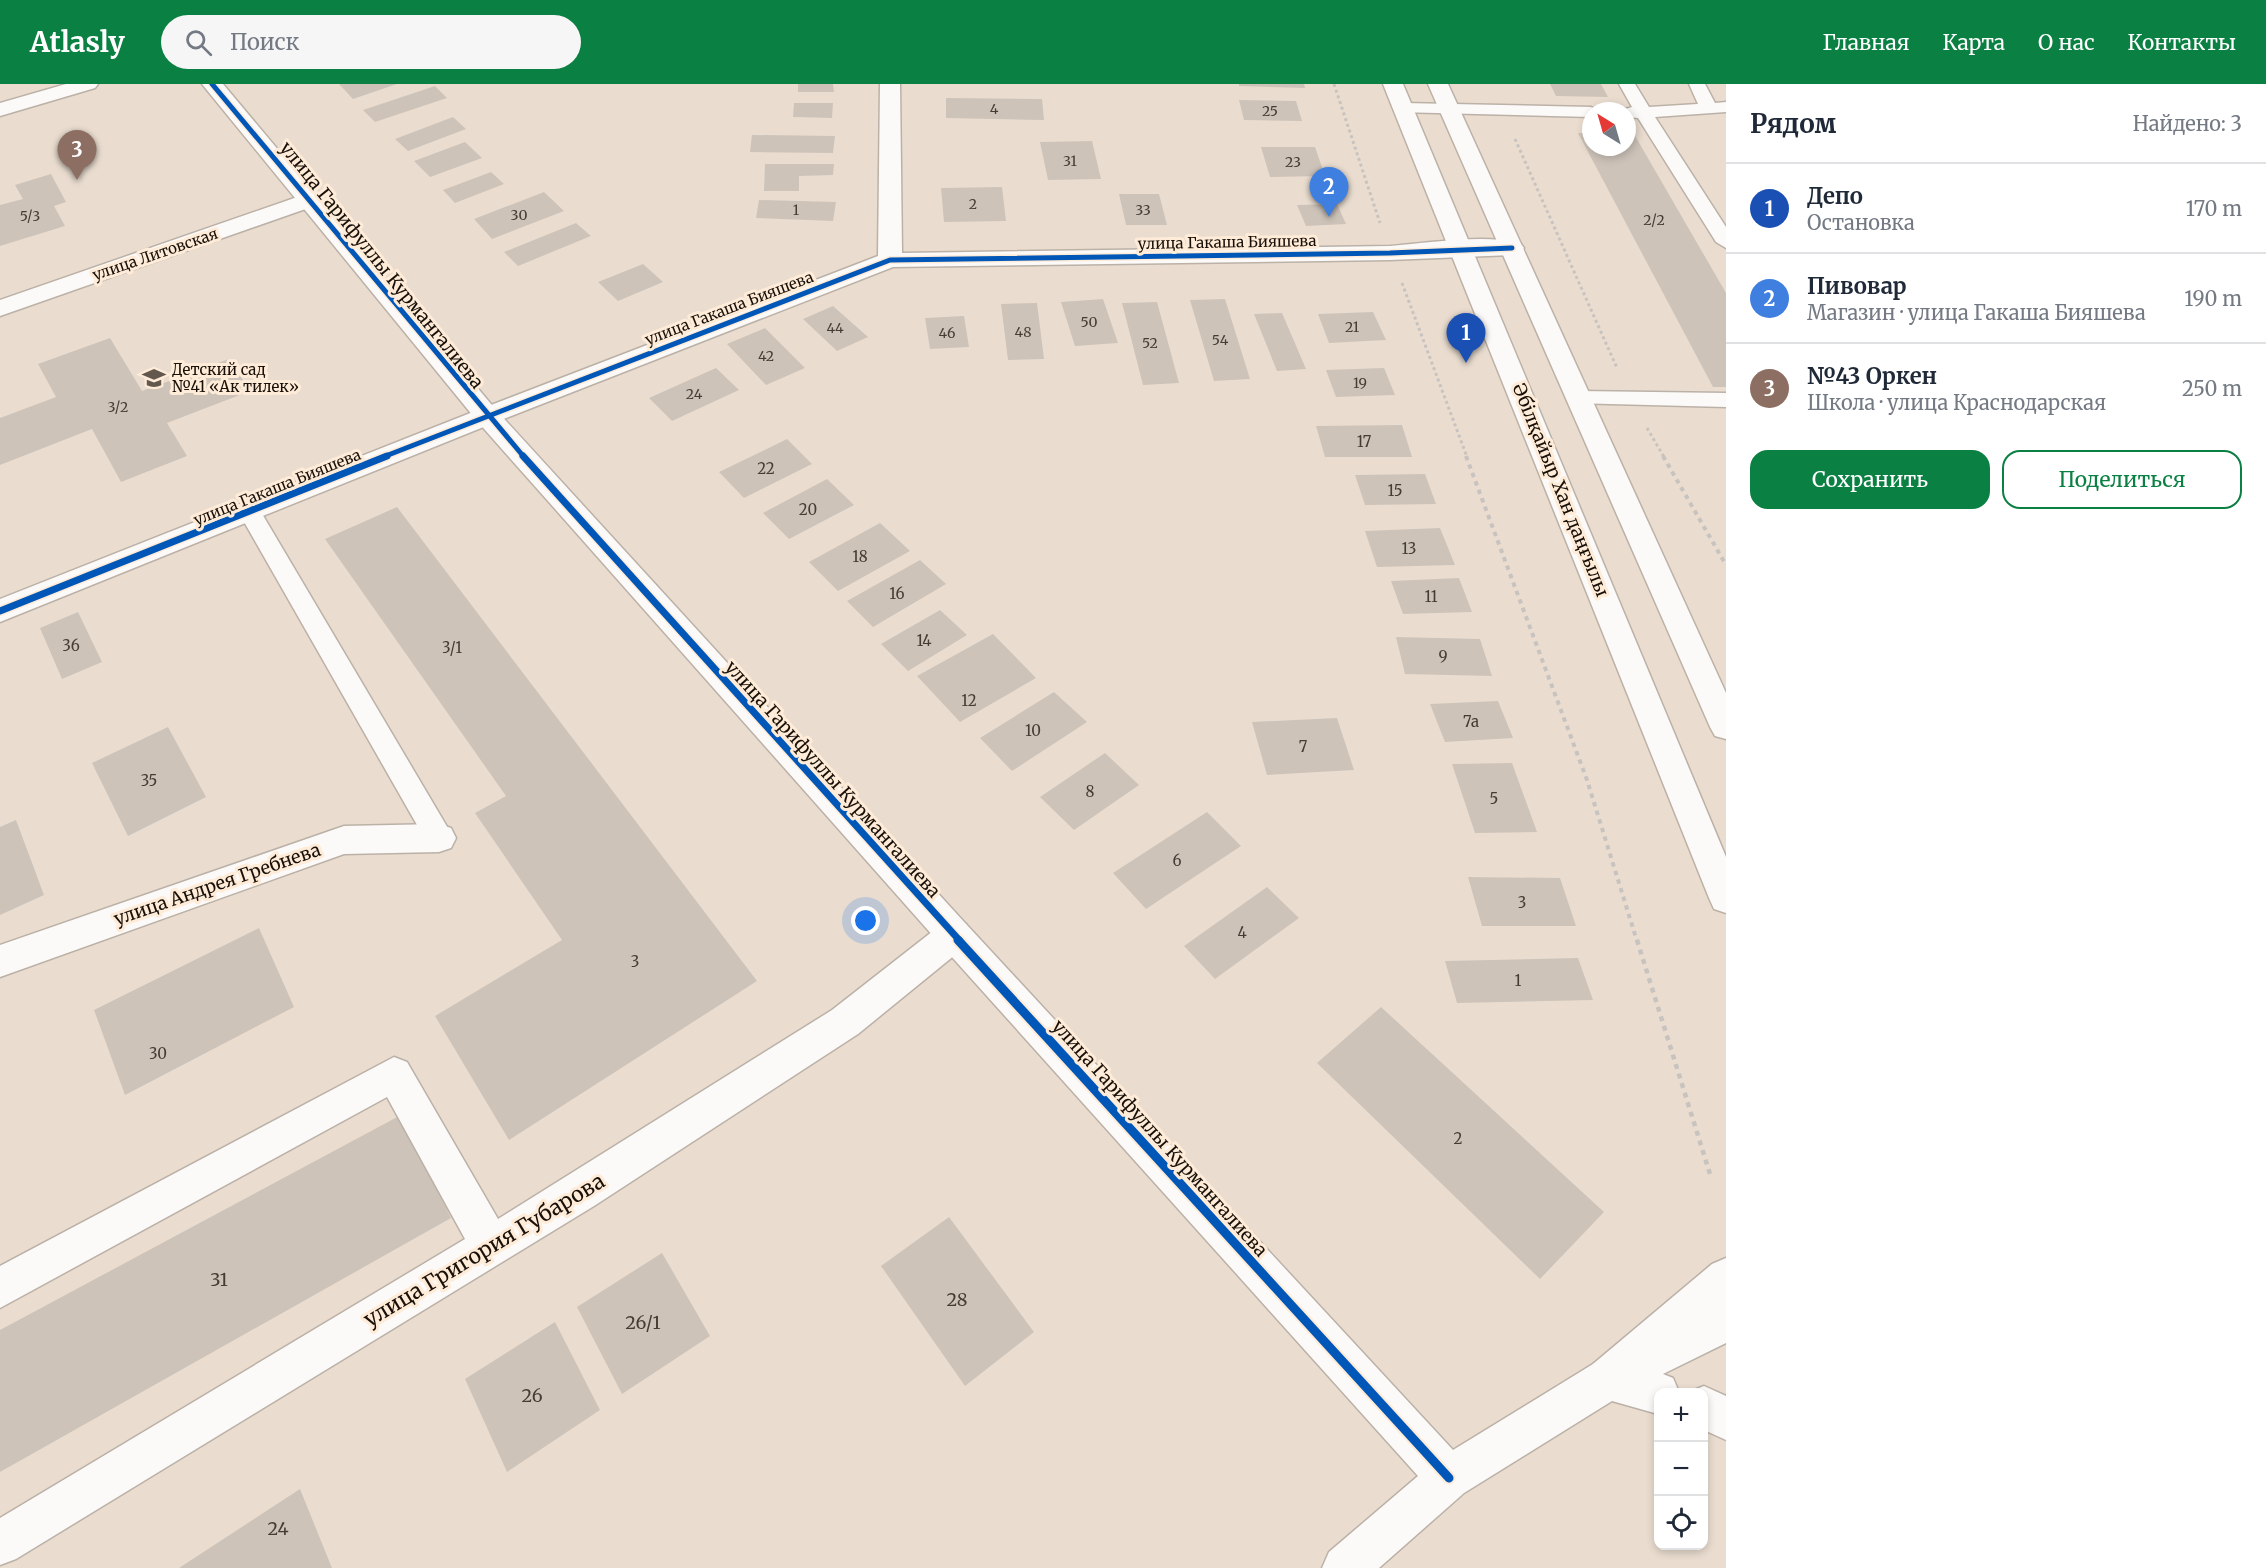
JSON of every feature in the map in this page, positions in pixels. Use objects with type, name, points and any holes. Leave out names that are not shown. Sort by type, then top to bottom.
[{"type":"street","points":[[0,110],[88,84]]},
{"type":"street","name":"улица Гарифуллы Курмангалиева","points":[[212,84],[487,416],[954,935],[1449,1478]]},
{"type":"street","points":[[890,84],[890,260]]},
{"type":"street","points":[[1438,84],[1726,727]]},
{"type":"street","name":"Әбілқайыр Хан даңғылы","points":[[1398,96],[1726,898]]},
{"type":"street","name":"улица Литовская","points":[[0,308],[309,200]]},
{"type":"street","name":"улица Гакаша Бияшева","points":[[0,611],[250,513],[487,416],[890,260],[1390,253],[1461,248],[1512,248]]},
{"type":"street","name":"улица Андрея Гребнева","points":[[0,961],[344,840],[439,838]]},
{"type":"street","name":"улица Григория Губарова","points":[[0,1543],[580,1192],[845,1022],[954,935]]},
{"type":"street","points":[[0,1288],[394,1074],[491,1246]]},
{"type":"street","points":[[1608,1379],[1726,1278]]},
{"type":"street","points":[[1345,1568],[1449,1478],[1608,1379],[1726,1321]]},
{"type":"street","points":[[1608,1379],[1654,1393]]},
{"type":"street","points":[[1708,1409],[1726,1419]]},
{"type":"lane","points":[[1627,84],[1632,102]]},
{"type":"lane","points":[[1697,84],[1717,107]]},
{"type":"lane","points":[[1398,96],[1449,109],[1582,111]]},
{"type":"lane","points":[[1636,112],[1717,107]]},
{"type":"lane","points":[[1636,113],[1726,242]]},
{"type":"lane","points":[[1579,398],[1726,400]]},
{"type":"lane","points":[[250,513],[439,838]]},
{"type":"path","points":[[1334,84],[1390,253],[1587,780],[1710,1174]]},
{"type":"path","points":[[1502,110],[1630,398],[1726,565]]},
{"type":"building","points":[[339,84],[397,84],[353,99]]},
{"type":"building","points":[[798,84],[833,84],[834,92],[798,92]]},
{"type":"building","points":[[1239,84],[1304,84],[1305,88],[1239,86]]},
{"type":"building","points":[[1550,84],[1601,84],[1608,97],[1556,96]]},
{"type":"building","points":[[435,86],[447,98],[375,122],[363,110]]},
{"type":"building","points":[[946,98],[1042,99],[1044,120],[946,118]]},
{"type":"building","points":[[1239,100],[1296,101],[1302,121],[1244,120]]},
{"type":"building","points":[[794,103],[833,103],[832,118],[793,117]]},
{"type":"building","points":[[453,117],[466,129],[408,151],[395,139]]},
{"type":"building","points":[[752,135],[835,136],[833,153],[750,152]]},
{"type":"building","points":[[1636,137],[1726,293],[1726,387],[1713,387],[1590,156],[1636,156]]},
{"type":"building","points":[[1092,141],[1101,179],[1048,180],[1040,142]]},
{"type":"building","points":[[465,142],[482,158],[430,177],[414,161]]},
{"type":"building","points":[[1261,147],[1315,147],[1325,176],[1270,177]]},
{"type":"building","points":[[765,164],[834,164],[833,175],[799,176],[799,191],[764,191]]},
{"type":"building","points":[[491,172],[504,184],[455,203],[443,190]]},
{"type":"building","points":[[51,174],[66,202],[54,206],[65,226],[0,246],[0,205],[23,199],[15,185]]},
{"type":"building","points":[[1002,187],[1006,221],[944,222],[941,188]]},
{"type":"building","points":[[544,192],[564,211],[492,239],[474,219]]},
{"type":"building","points":[[1119,194],[1159,194],[1167,225],[1126,225]]},
{"type":"building","points":[[759,200],[836,202],[833,221],[756,218]]},
{"type":"building","points":[[1337,204],[1346,224],[1306,226],[1297,205]]},
{"type":"building","points":[[576,223],[591,236],[518,266],[504,252]]},
{"type":"building","points":[[643,264],[663,282],[618,301],[598,282]]},
{"type":"building","points":[[1103,299],[1118,343],[1075,346],[1061,302]]},
{"type":"building","points":[[1225,299],[1250,379],[1214,381],[1190,300]]},
{"type":"building","points":[[1157,302],[1179,383],[1143,385],[1122,303]]},
{"type":"building","points":[[1037,303],[1044,359],[1008,360],[1001,304]]},
{"type":"building","points":[[833,306],[868,337],[837,351],[803,319]]},
{"type":"building","points":[[1373,312],[1386,340],[1329,343],[1318,314]]},
{"type":"building","points":[[1282,313],[1306,369],[1277,371],[1254,314]]},
{"type":"building","points":[[964,316],[969,347],[930,349],[925,318]]},
{"type":"building","points":[[765,328],[805,368],[766,385],[727,344]]},
{"type":"building","points":[[110,338],[142,391],[229,359],[250,391],[167,423],[187,456],[121,482],[92,429],[0,465],[0,418],[56,397],[38,364]]},
{"type":"building","points":[[716,368],[739,390],[672,421],[649,398]]},
{"type":"building","points":[[1384,368],[1395,395],[1336,397],[1326,370]]},
{"type":"building","points":[[1402,425],[1412,457],[1325,457],[1316,426]]},
{"type":"building","points":[[787,439],[812,464],[744,498],[719,472]]},
{"type":"building","points":[[1425,474],[1436,504],[1365,505],[1355,475]]},
{"type":"building","points":[[827,479],[854,505],[789,539],[763,513]]},
{"type":"building","points":[[397,507],[757,981],[509,1140],[435,1016],[562,940],[475,813],[506,796],[325,539]]},
{"type":"building","points":[[880,523],[910,551],[838,591],[809,562]]},
{"type":"building","points":[[1440,528],[1455,565],[1377,567],[1365,531]]},
{"type":"building","points":[[920,560],[946,584],[873,627],[847,601]]},
{"type":"building","points":[[1459,578],[1472,612],[1403,614],[1391,581]]},
{"type":"building","points":[[940,610],[967,635],[908,671],[881,644]]},
{"type":"building","points":[[78,612],[102,662],[62,679],[40,628]]},
{"type":"building","points":[[993,634],[1036,678],[960,722],[917,676]]},
{"type":"building","points":[[1396,637],[1480,639],[1492,676],[1405,674]]},
{"type":"building","points":[[1054,692],[1087,722],[1012,771],[980,738]]},
{"type":"building","points":[[1498,701],[1513,738],[1445,742],[1430,704]]},
{"type":"building","points":[[1337,718],[1354,770],[1267,775],[1252,722]]},
{"type":"building","points":[[168,727],[206,797],[128,836],[92,763]]},
{"type":"building","points":[[1105,753],[1139,785],[1074,830],[1040,797]]},
{"type":"building","points":[[1512,763],[1537,832],[1475,833],[1452,764]]},
{"type":"building","points":[[1207,812],[1241,846],[1146,909],[1113,873]]},
{"type":"building","points":[[16,820],[44,895],[0,915],[0,827]]},
{"type":"building","points":[[1468,877],[1560,878],[1576,926],[1482,926]]},
{"type":"building","points":[[1267,887],[1299,918],[1215,979],[1184,946]]},
{"type":"building","points":[[259,928],[294,1007],[125,1095],[94,1010]]},
{"type":"building","points":[[1578,958],[1593,1000],[1457,1003],[1445,961]]},
{"type":"building","points":[[1381,1007],[1604,1212],[1540,1279],[1317,1063]]},
{"type":"building","points":[[401,1115],[451,1218],[0,1472],[0,1330]]},
{"type":"building","points":[[949,1217],[1034,1332],[965,1386],[881,1266]]},
{"type":"building","points":[[662,1253],[710,1336],[622,1394],[577,1307]]},
{"type":"building","points":[[555,1322],[600,1410],[507,1472],[465,1379]]},
{"type":"building","points":[[300,1489],[332,1568],[179,1568]]},
{"type":"cycle path","points":[[212,84],[487,416],[954,935],[1449,1478]]},
{"type":"cycle path","points":[[0,611],[487,416],[890,260],[1390,253],[1461,248],[1512,248]]},
{"type":"place","name":"№43 Оркен","points":[[77,180]]},
{"type":"place","name":"Пивовар","points":[[1329,217]]},
{"type":"place","name":"Депо","points":[[1466,363]]},
{"type":"place","name":"Детский сад №41 «Ак тилек»","points":[[154,378]]}]
